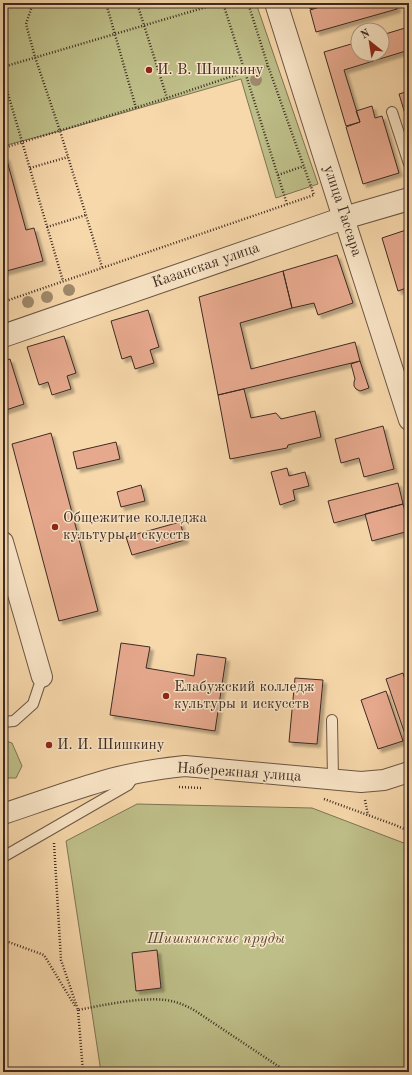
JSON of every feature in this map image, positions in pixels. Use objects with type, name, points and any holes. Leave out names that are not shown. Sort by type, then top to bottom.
[{"type":"street","name":"улица Гассара","points":[[276,3],[409,420]]},
{"type":"street","name":"Казанская улица","points":[[3,336],[344,218],[409,198]]},
{"type":"street","points":[[3,542],[42,677]]},
{"type":"street","name":"Набережная улица","points":[[3,814],[103,781],[136,773],[185,766],[361,782],[384,780],[409,772]]},
{"type":"lane","points":[[392,112],[409,164]]},
{"type":"lane","points":[[3,722],[14,721],[33,704],[42,677]]},
{"type":"lane","points":[[332,720],[333,779]]},
{"type":"lane","points":[[3,857],[128,785],[136,773]]},
{"type":"path","points":[[33,3],[26,24],[35,57],[60,131],[102,268]]},
{"type":"path","points":[[106,3],[136,108]]},
{"type":"path","points":[[136,3],[167,98]]},
{"type":"path","points":[[3,67],[222,3],[287,204]]},
{"type":"path","points":[[3,302],[314,195],[268,66],[248,3]]},
{"type":"path","points":[[3,148],[268,66]]},
{"type":"path","points":[[3,77],[63,281]]},
{"type":"path","points":[[30,168],[68,157]]},
{"type":"path","points":[[278,175],[304,166]]},
{"type":"path","points":[[47,227],[86,215]]},
{"type":"path","points":[[175,787],[206,788]]},
{"type":"path","points":[[324,799],[409,831]]},
{"type":"path","points":[[53,828],[61,960],[78,1010],[83,1072]]},
{"type":"path","points":[[3,940],[44,955],[78,1010]]},
{"type":"path","points":[[78,1010],[139,1000],[166,1000],[178,1003],[189,1007],[287,1072]]},
{"type":"green space","points":[[18,3],[256,3],[318,184],[276,198],[241,79],[3,146],[3,7]]},
{"type":"green space","points":[[3,740],[12,743],[22,766],[16,778],[3,778]]},
{"type":"green space","name":"Шишкинские пруды","points":[[137,804],[312,808],[409,845],[409,1072],[101,1072],[66,841]]},
{"type":"building","points":[[308,3],[331,3],[310,9]]},
{"type":"building","points":[[333,3],[396,3],[397,9],[316,32],[310,10]]},
{"type":"building","points":[[405,28],[409,40],[409,50],[390,56],[390,33]]},
{"type":"building","points":[[350,44],[350,62],[370,62],[344,70],[360,122],[346,126],[324,52]]},
{"type":"building","points":[[409,91],[409,127],[399,94]]},
{"type":"building","points":[[372,106],[375,118],[382,116],[399,173],[363,184],[346,127],[360,122],[356,111]]},
{"type":"building","points":[[3,157],[6,157],[26,230],[34,228],[43,261],[3,272]]},
{"type":"building","points":[[409,229],[409,287],[398,291],[382,238]]},
{"type":"building","points":[[337,255],[353,303],[318,315],[314,303],[292,308],[283,271]]},
{"type":"building","points":[[283,271],[292,308],[240,323],[251,369],[355,342],[360,361],[218,395],[199,297]]},
{"type":"building","points":[[148,310],[159,347],[150,350],[154,363],[135,369],[131,356],[122,359],[111,321]]},
{"type":"building","points":[[64,336],[76,373],[67,376],[71,389],[52,395],[48,382],[39,385],[27,347]]},
{"type":"building","points":[[10,359],[24,404],[3,411],[3,361]]},
{"type":"building","points":[[360,361],[369,388],[360,391],[354,386],[355,379],[351,364]]},
{"type":"building","points":[[244,389],[251,418],[276,413],[281,419],[315,411],[321,437],[288,445],[287,448],[230,459],[218,395]]},
{"type":"building","points":[[383,426],[394,469],[364,477],[359,458],[341,463],[335,439]]},
{"type":"building","name":"Общежитие колледжа культуры и скусств","points":[[51,433],[98,611],[59,621],[12,444]]},
{"type":"building","points":[[116,442],[120,459],[77,469],[73,452]]},
{"type":"building","points":[[287,468],[289,476],[305,472],[309,486],[293,490],[295,500],[280,505],[271,472]]},
{"type":"building","points":[[398,483],[403,504],[334,523],[328,501]]},
{"type":"building","points":[[141,485],[145,501],[121,507],[117,492]]},
{"type":"building","points":[[403,504],[409,531],[372,541],[365,514]]},
{"type":"building","points":[[180,522],[185,540],[132,555],[126,537]]},
{"type":"building","name":"Елабужский колледж культуры и искусств","points":[[121,643],[150,647],[146,668],[194,676],[197,654],[226,658],[215,731],[110,715]]},
{"type":"building","points":[[403,673],[409,693],[409,740],[407,740],[386,679]]},
{"type":"building","points":[[295,678],[323,680],[317,744],[289,742]]},
{"type":"building","points":[[386,691],[403,741],[378,749],[361,700]]},
{"type":"building","points":[[157,950],[161,988],[136,991],[132,953]]},
{"type":"place","name":"И. В. Шишкину","points":[[149,70]]},
{"type":"place","name":"Общежитие колледжа культуры и скусств","points":[[55,527]]},
{"type":"place","name":"Елабужский колледж культуры и искусств","points":[[166,696]]},
{"type":"place","name":"И. И. Шишкину","points":[[49,745]]}]
